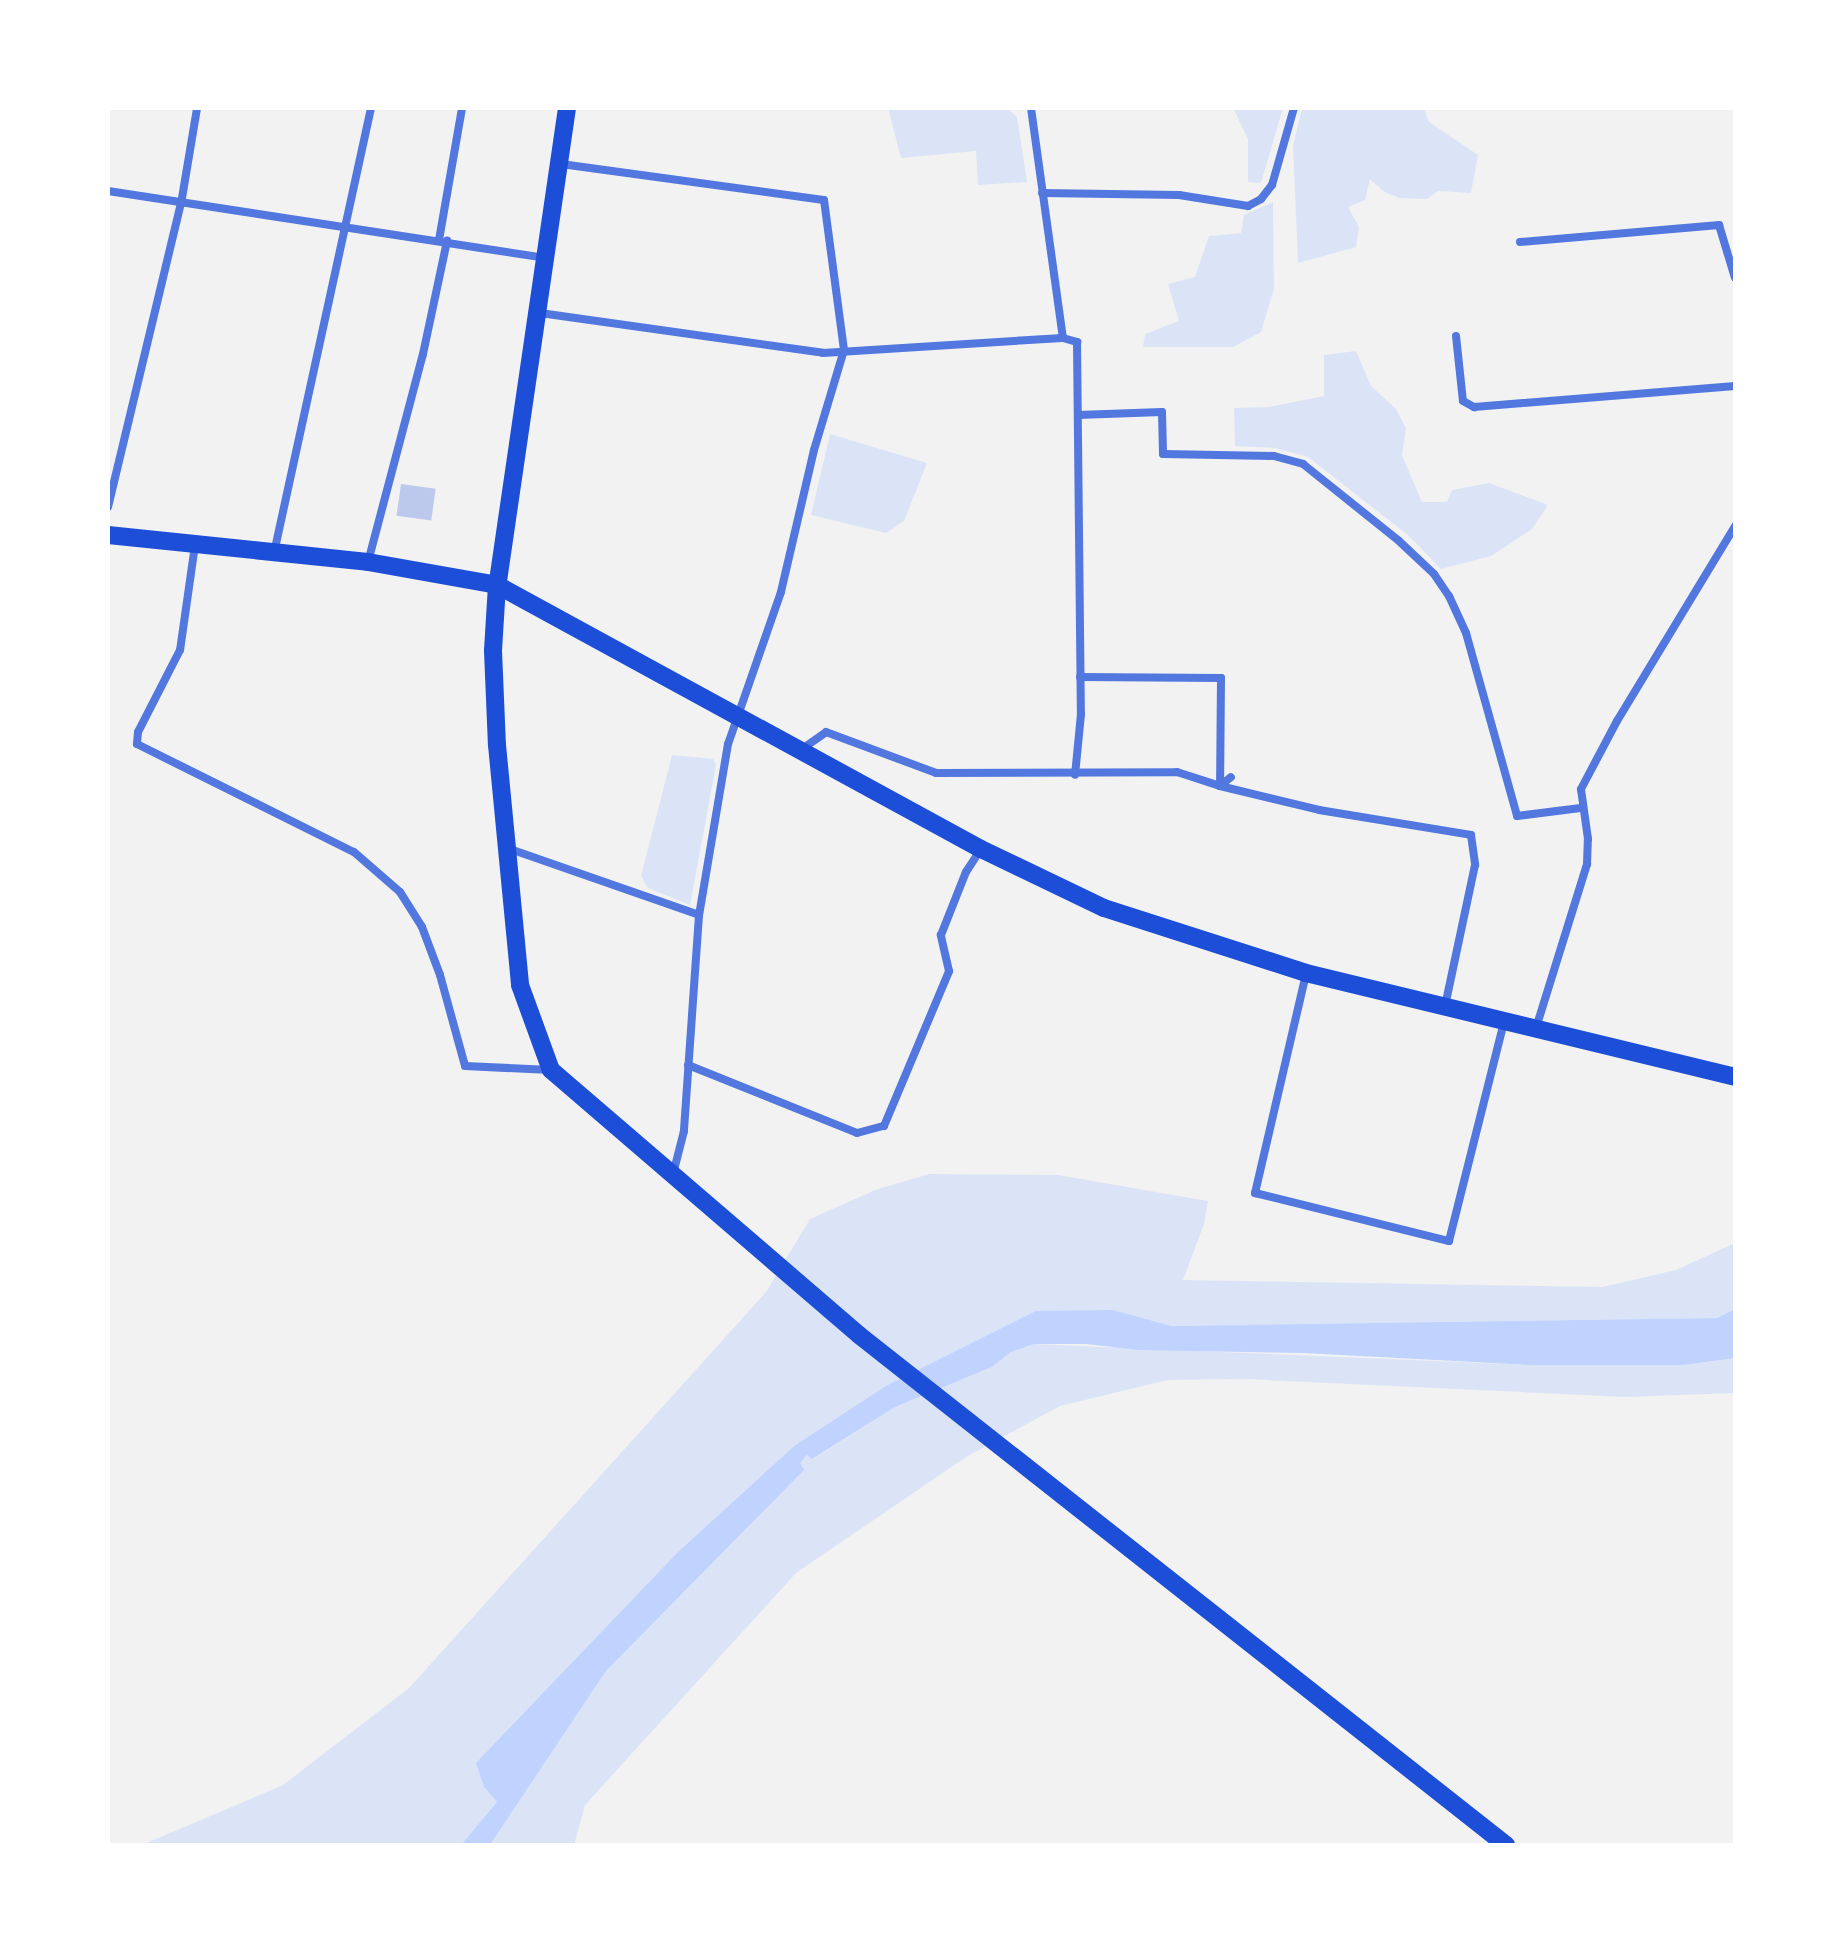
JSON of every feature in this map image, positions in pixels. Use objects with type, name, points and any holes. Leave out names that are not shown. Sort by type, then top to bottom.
[{"type":"highway","points":[[567,108],[540,313],[497,585],[493,651],[506,848],[520,985],[551,1070],[881,1352],[1506,1845]]},
{"type":"highway","points":[[108,535],[368,562],[497,585],[981,849],[1104,908],[1306,973],[1735,1077]]},
{"type":"street","points":[[108,507],[181,204],[197,108]]},
{"type":"street","points":[[274,553],[347,230],[371,108]]},
{"type":"street","points":[[368,562],[423,354],[462,108]]},
{"type":"street","points":[[1031,108],[1063,338]]},
{"type":"street","points":[[1042,193],[1179,195],[1248,206],[1261,199],[1272,185],[1294,108]]},
{"type":"street","points":[[561,164],[824,200],[844,350],[814,450],[781,592],[728,744],[699,915],[684,1131],[673,1175]]},
{"type":"street","points":[[108,191],[347,230],[443,241],[547,258]]},
{"type":"street","points":[[1520,242],[1719,225],[1735,278]]},
{"type":"street","points":[[540,313],[823,353],[1063,338],[1077,342],[1080,677],[1075,775]]},
{"type":"street","points":[[1456,336],[1463,401],[1474,407],[1735,386]]},
{"type":"street","points":[[1078,415],[1162,412],[1163,454],[1274,456],[1303,464],[1399,541],[1434,574],[1449,596],[1466,633],[1517,816],[1581,808]]},
{"type":"street","points":[[1535,1029],[1587,864],[1588,839],[1581,808],[1581,789],[1592,765],[1735,526]]},
{"type":"street","points":[[195,545],[180,650],[138,732],[137,744],[354,852],[400,892],[422,927],[440,975],[465,1066],[551,1070]]},
{"type":"street","points":[[1080,677],[1221,678],[1220,786]]},
{"type":"street","points":[[802,749],[826,732],[936,773],[1075,775],[1177,772],[1220,786],[1319,810],[1471,835],[1475,865],[1445,1007]]},
{"type":"street","points":[[1220,786],[1231,777]]},
{"type":"street","points":[[506,848],[699,915]]},
{"type":"street","points":[[688,1065],[857,1133],[884,1126],[949,971],[941,935],[966,872],[981,849]]},
{"type":"street","points":[[1306,973],[1255,1193],[1449,1241],[1504,1021]]},
{"type":"shaded area","points":[[888,108],[1007,108],[1017,117],[1027,182],[978,185],[976,151],[901,158]]},
{"type":"shaded area","points":[[1233,108],[1283,108],[1261,183],[1248,182],[1248,139]]},
{"type":"shaded area","points":[[1302,108],[1424,108],[1429,122],[1478,155],[1471,193],[1438,191],[1427,199],[1399,198],[1383,191],[1370,179],[1365,200],[1348,207],[1359,227],[1356,247],[1298,263],[1293,146]]},
{"type":"shaded area","points":[[1273,202],[1274,289],[1261,332],[1233,347],[1143,347],[1145,334],[1179,321],[1168,284],[1195,277],[1209,236],[1241,233],[1244,215]]},
{"type":"shaded area","points":[[1356,351],[1371,386],[1396,409],[1406,428],[1402,455],[1422,502],[1447,502],[1452,490],[1489,483],[1548,505],[1532,529],[1491,556],[1441,569],[1408,535],[1308,457],[1275,448],[1235,446],[1234,408],[1269,407],[1324,396],[1324,355]]},
{"type":"shaded area","points":[[830,434],[927,463],[904,521],[886,533],[811,515]]},
{"type":"shaded area","points":[[672,755],[713,759],[716,765],[690,905],[648,888],[641,876]]},
{"type":"shaded area","points":[[929,1174],[1058,1175],[1208,1201],[1204,1224],[1183,1280],[1602,1287],[1676,1270],[1735,1243],[1735,1309],[1717,1318],[1172,1326],[1113,1310],[884,1387],[794,1446],[679,1551],[484,1787],[498,1802],[461,1845],[142,1845],[283,1785],[409,1688],[766,1292],[810,1219],[875,1190]]},
{"type":"shaded area","points":[[1034,1344],[1531,1365],[1683,1365],[1735,1358],[1735,1393],[1624,1397],[1246,1379],[1168,1380],[1060,1406],[966,1457],[796,1573],[585,1805],[574,1845],[490,1845],[606,1671],[803,1471],[799,1463],[808,1454],[813,1459],[895,1407],[992,1367],[1011,1352]]},
{"type":"water","points":[[1735,1309],[1735,1358],[1684,1365],[1531,1365],[1303,1353],[1139,1350],[1086,1344],[1034,1344],[1011,1352],[992,1367],[895,1407],[812,1459],[807,1455],[800,1463],[804,1470],[606,1671],[490,1845],[461,1845],[497,1802],[484,1787],[476,1763],[679,1551],[794,1446],[884,1387],[1036,1311],[1113,1310],[1172,1326],[1717,1318]]},
{"type":"building","points":[[401,484],[436,489],[431,521],[397,516]]}]
